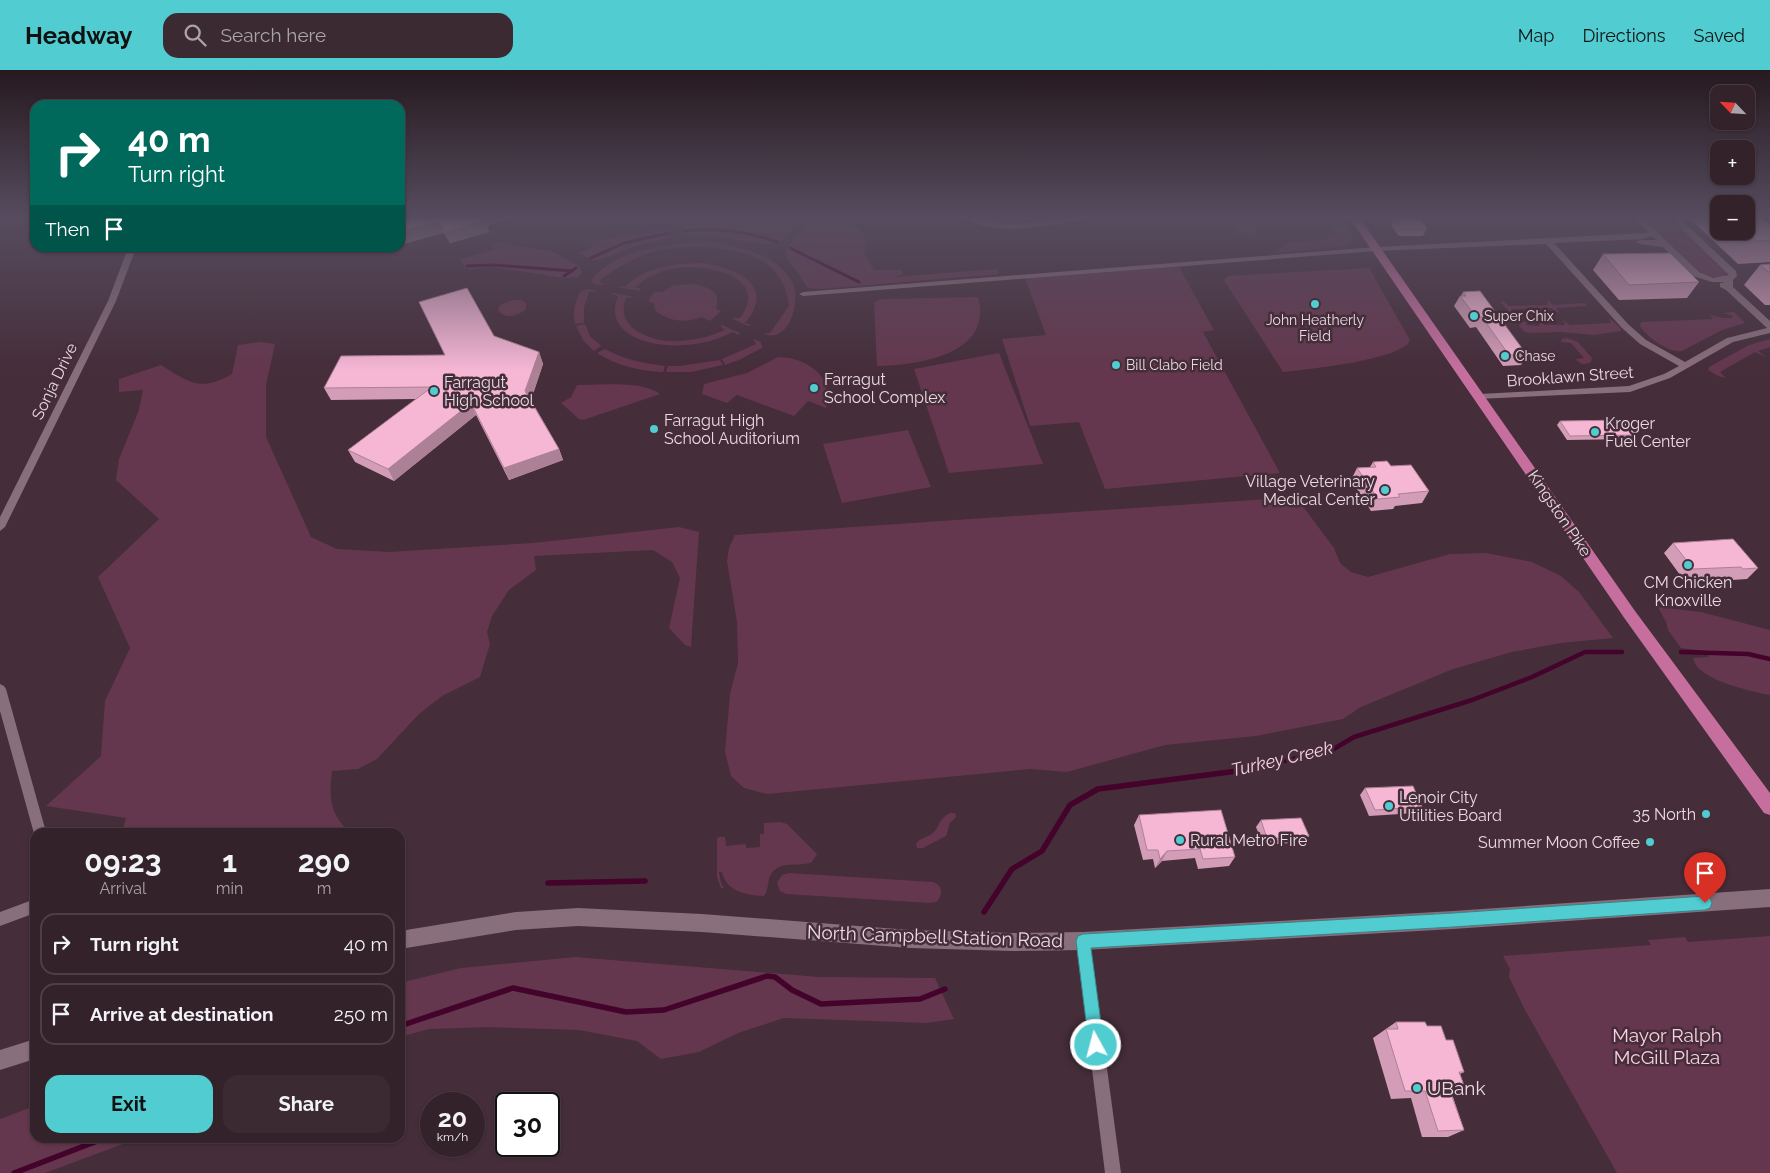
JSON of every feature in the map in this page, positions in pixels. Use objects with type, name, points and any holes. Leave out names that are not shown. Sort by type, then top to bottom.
[{"type":"main road","name":"Kingston Pike","points":[[1390,268],[1630,615],[1770,807]]},
{"type":"main road","name":"North Campbell Station Road","points":[[405,939],[516,920],[578,917],[702,923],[910,939],[1012,942],[1083,941],[1453,920],[1770,898]]},
{"type":"main road","points":[[0,1060],[30,1051]]},
{"type":"street","name":"Sonja Drive","points":[[0,527],[112,300],[124,268]]},
{"type":"street","points":[[803,294],[1128,268]]},
{"type":"street","points":[[1573,268],[1625,326],[1643,342],[1686,366]]},
{"type":"street","points":[[1690,268],[1696,274],[1712,280],[1729,283],[1770,326]]},
{"type":"street","points":[[1728,268],[1733,273],[1729,283]]},
{"type":"street","name":"Brooklawn Street","points":[[1480,397],[1630,389],[1667,376],[1730,340],[1770,330]]},
{"type":"street","points":[[0,689],[37,828]]},
{"type":"street","points":[[0,919],[30,908]]},
{"type":"street","points":[[1083,941],[1113,1173]]},
{"type":"green space","points":[[503,268],[580,268],[581,274],[578,277],[564,278]]},
{"type":"green space","points":[[617,268],[599,281],[603,285],[594,284],[591,281],[601,270]]},
{"type":"green space","points":[[674,268],[654,274],[644,280],[635,287],[641,289],[640,291],[617,287],[625,287],[651,270]]},
{"type":"green space","points":[[705,268],[728,269],[739,274],[754,289],[757,298],[754,310],[745,323],[752,325],[748,326],[731,318],[740,318],[747,304],[747,292],[741,283],[731,276]]},
{"type":"green space","points":[[771,268],[781,268],[788,276],[793,284],[795,302],[794,311],[786,328],[779,334],[772,335],[763,333],[770,333],[789,306],[782,282]]},
{"type":"green space","points":[[795,268],[901,270],[903,274],[894,277],[997,269],[999,274],[821,289],[808,288]]},
{"type":"green space","name":"Bill Clabo Field","points":[[1180,268],[1214,330],[1203,332],[1280,473],[1105,489],[1079,422],[1030,426],[1002,339],[1046,335],[1025,278]]},
{"type":"green space","name":"John Heatherly Field","points":[[1369,268],[1410,340],[1408,344],[1398,350],[1367,360],[1283,372],[1224,280],[1228,276]]},
{"type":"green space","points":[[1694,268],[1724,268],[1727,271],[1727,275],[1717,278]]},
{"type":"green space","points":[[689,284],[706,287],[717,297],[716,309],[721,311],[710,321],[701,317],[683,321],[671,319],[660,314],[655,310],[654,303],[648,301],[654,292],[662,292],[672,286]]},
{"type":"green space","points":[[588,289],[599,291],[589,292],[584,307],[584,323],[575,324],[574,312],[577,300],[580,292]]},
{"type":"green space","points":[[610,294],[635,297],[626,298],[624,311],[626,319],[634,329],[656,339],[679,341],[703,338],[725,330],[720,326],[722,325],[740,333],[738,335],[733,332],[709,341],[691,344],[672,345],[646,341],[634,337],[624,330],[617,321],[615,310],[618,296]]},
{"type":"green space","points":[[978,297],[980,317],[975,332],[964,344],[949,353],[931,359],[912,363],[877,366],[874,303],[880,299]]},
{"type":"green space","points":[[1547,299],[1553,305],[1585,303],[1587,306],[1556,308],[1558,313],[1551,308],[1511,309],[1512,314],[1501,303],[1503,301],[1509,306],[1548,305]]},
{"type":"green space","points":[[512,300],[521,300],[526,303],[526,309],[512,316],[504,315],[498,310],[500,305]]},
{"type":"green space","points":[[1734,312],[1745,323],[1722,330],[1682,351],[1664,347],[1648,335],[1640,326],[1641,322],[1713,319],[1710,315],[1732,318],[1733,316],[1723,313]]},
{"type":"green space","points":[[1609,318],[1621,328],[1621,331],[1594,335],[1561,332],[1532,333],[1525,332],[1519,326],[1520,322],[1527,322],[1526,325],[1540,326],[1540,324],[1533,321],[1540,321],[1545,325],[1565,325],[1563,320],[1570,325],[1611,323]]},
{"type":"green space","points":[[585,324],[590,336],[601,346],[594,351],[583,340],[576,326]]},
{"type":"green space","points":[[1567,338],[1578,342],[1592,358],[1591,362],[1583,364],[1576,359],[1584,358],[1571,343],[1561,342],[1562,339]]},
{"type":"green space","points":[[753,339],[761,342],[762,348],[725,365],[722,359],[756,344]]},
{"type":"green space","points":[[1770,339],[1770,347],[1758,351],[1766,357],[1755,352],[1720,372],[1726,378],[1708,370],[1709,367],[1749,345]]},
{"type":"green space","points":[[260,342],[275,344],[266,385],[266,437],[311,537],[337,549],[389,552],[533,543],[679,527],[699,532],[691,647],[685,645],[669,628],[680,578],[672,562],[653,550],[534,556],[536,570],[509,590],[492,616],[487,632],[490,644],[480,677],[442,696],[419,714],[377,759],[358,769],[332,771],[332,804],[338,819],[346,828],[123,828],[126,818],[46,806],[101,756],[105,701],[130,648],[98,577],[159,519],[116,480],[119,459],[139,410],[143,390],[119,392],[119,379],[161,365],[188,381],[203,384],[211,383],[232,374],[238,345]]},
{"type":"green space","points":[[605,349],[634,360],[665,366],[663,372],[629,367],[597,353]]},
{"type":"green space","points":[[999,353],[1043,464],[949,473],[914,369]]},
{"type":"green space","points":[[778,357],[789,358],[808,365],[823,378],[827,387],[828,397],[826,408],[808,401],[794,416],[737,395],[727,403],[702,394],[704,384],[747,373]]},
{"type":"green space","points":[[720,360],[723,365],[691,372],[666,372],[668,366]]},
{"type":"green space","points":[[577,385],[632,385],[660,394],[583,420],[579,419],[561,403],[571,397]]},
{"type":"green space","points":[[908,430],[931,487],[842,503],[823,444]]},
{"type":"green space","points":[[1296,497],[1334,548],[1340,563],[1351,572],[1368,577],[1450,554],[1486,553],[1532,562],[1561,576],[1579,592],[1613,638],[1561,643],[1512,652],[1453,669],[1361,707],[1343,719],[1256,736],[1165,745],[1067,772],[1030,769],[767,794],[744,788],[731,776],[725,752],[730,694],[738,663],[737,622],[727,561],[729,548],[735,535]]},
{"type":"green space","points":[[1658,607],[1701,612],[1770,630],[1770,695],[1725,683],[1704,672],[1697,666],[1693,658],[1709,657],[1707,651],[1681,648],[1668,630]]},
{"type":"green space","points":[[955,813],[956,817],[950,823],[946,836],[923,848],[917,848],[916,844],[934,832],[946,815]]},
{"type":"green space","points":[[780,822],[787,824],[817,854],[812,862],[785,865],[775,869],[771,874],[764,896],[738,891],[728,884],[722,872],[719,872],[724,888],[721,888],[717,877],[717,839],[725,837],[726,846],[746,844],[746,848],[760,847],[760,834],[764,834],[764,823]]},
{"type":"green space","points":[[789,873],[933,882],[938,885],[941,893],[936,902],[930,903],[786,894],[780,891],[777,883],[782,875]]},
{"type":"green space","name":"Mayor Ralph McGill Plaza","points":[[1770,936],[1770,1173],[1617,1173],[1525,1010],[1509,977],[1510,969],[1503,956],[1651,945],[1648,940],[1685,937],[1688,942]]},
{"type":"green space","points":[[575,957],[819,977],[935,978],[954,1019],[927,1023],[784,1018],[738,1033],[699,1052],[661,1059],[637,1041],[579,1030],[489,1027],[429,1029],[405,1036],[405,982],[461,968]]},
{"type":"green space","points":[[30,1108],[30,1143],[126,1143],[45,1173],[0,1173],[0,1119]]},
{"type":"building","points":[[1615,268],[1685,268],[1699,282],[1629,285]]},
{"type":"building","name":"Farragut High School","points":[[467,288],[494,336],[539,352],[525,391],[559,449],[504,468],[471,403],[388,469],[348,450],[432,387],[324,388],[341,356],[445,355],[419,302]]},
{"type":"building","points":[[1480,291],[1527,355],[1509,355],[1482,317],[1476,317],[1460,296],[1466,296],[1463,292]]},
{"type":"building","name":"Kroger Fuel Center","points":[[1625,420],[1636,435],[1570,436],[1560,421]]},
{"type":"building","points":[[1387,461],[1391,466],[1411,465],[1429,491],[1398,494],[1400,497],[1378,499],[1357,468],[1376,467],[1373,462]]},
{"type":"building","points":[[1733,539],[1758,568],[1693,569],[1673,543]]},
{"type":"building","points":[[1413,786],[1422,807],[1375,810],[1365,788]]},
{"type":"building","name":"Rural Metro Fire","points":[[1221,810],[1235,857],[1203,859],[1200,849],[1167,851],[1160,859],[1158,850],[1147,850],[1139,815]]},
{"type":"building","points":[[1301,818],[1309,836],[1267,839],[1261,820]]},
{"type":"building","points":[[1396,1022],[1425,1022],[1427,1026],[1441,1026],[1446,1040],[1453,1040],[1464,1072],[1459,1072],[1465,1088],[1449,1088],[1464,1130],[1438,1131],[1425,1091],[1405,1091],[1386,1029],[1398,1029]]},
{"type":"waterway","points":[[539,268],[572,271]]},
{"type":"waterway","points":[[572,271],[575,268]]},
{"type":"waterway","points":[[832,268],[859,282]]},
{"type":"waterway","points":[[564,276],[572,271]]},
{"type":"waterway","name":"Turkey Creek","points":[[1241,770],[1332,750],[1354,737],[1472,700],[1532,677],[1585,652],[1622,652]]},
{"type":"waterway","name":"Turkey Creek","points":[[1681,652],[1748,654],[1770,659]]},
{"type":"waterway","name":"Turkey Creek","points":[[984,912],[1012,869],[1042,851],[1070,805],[1098,789],[1241,770]]},
{"type":"waterway","points":[[548,883],[645,881]]},
{"type":"waterway","name":"Turkey Creek","points":[[405,1024],[513,988],[626,1012],[664,1010],[767,976],[775,977],[792,990],[821,1004],[920,999],[945,989]]},
{"type":"waterway","name":"Turkey Creek","points":[[14,1173],[92,1143]]},
{"type":"place","name":"John Heatherly Field","points":[[1315,304]]},
{"type":"place","name":"Super Chix","points":[[1474,316]]},
{"type":"place","name":"Chase","points":[[1505,356]]},
{"type":"place","name":"Bill Clabo Field","points":[[1116,365]]},
{"type":"place","name":"Farragut School Complex","points":[[814,388]]},
{"type":"place","name":"Farragut High School","points":[[434,391]]},
{"type":"place","name":"Farragut High School Auditorium","points":[[654,429]]},
{"type":"place","name":"Kroger Fuel Center","points":[[1595,432]]},
{"type":"place","name":"Village Veterinary Medical Center","points":[[1385,490]]},
{"type":"place","name":"CM Chicken Knoxville","points":[[1688,565]]},
{"type":"place","name":"Lenoir City Utilities Board","points":[[1389,806]]},
{"type":"place","name":"35 North","points":[[1706,814]]},
{"type":"place","name":"Rural Metro Fire","points":[[1180,840]]},
{"type":"place","name":"Summer Moon Coffee","points":[[1650,842]]},
{"type":"place","name":"UBank","points":[[1417,1088]]},
{"type":"route","points":[[1096,1045],[1083,941],[1453,920],[1705,903]]}]
